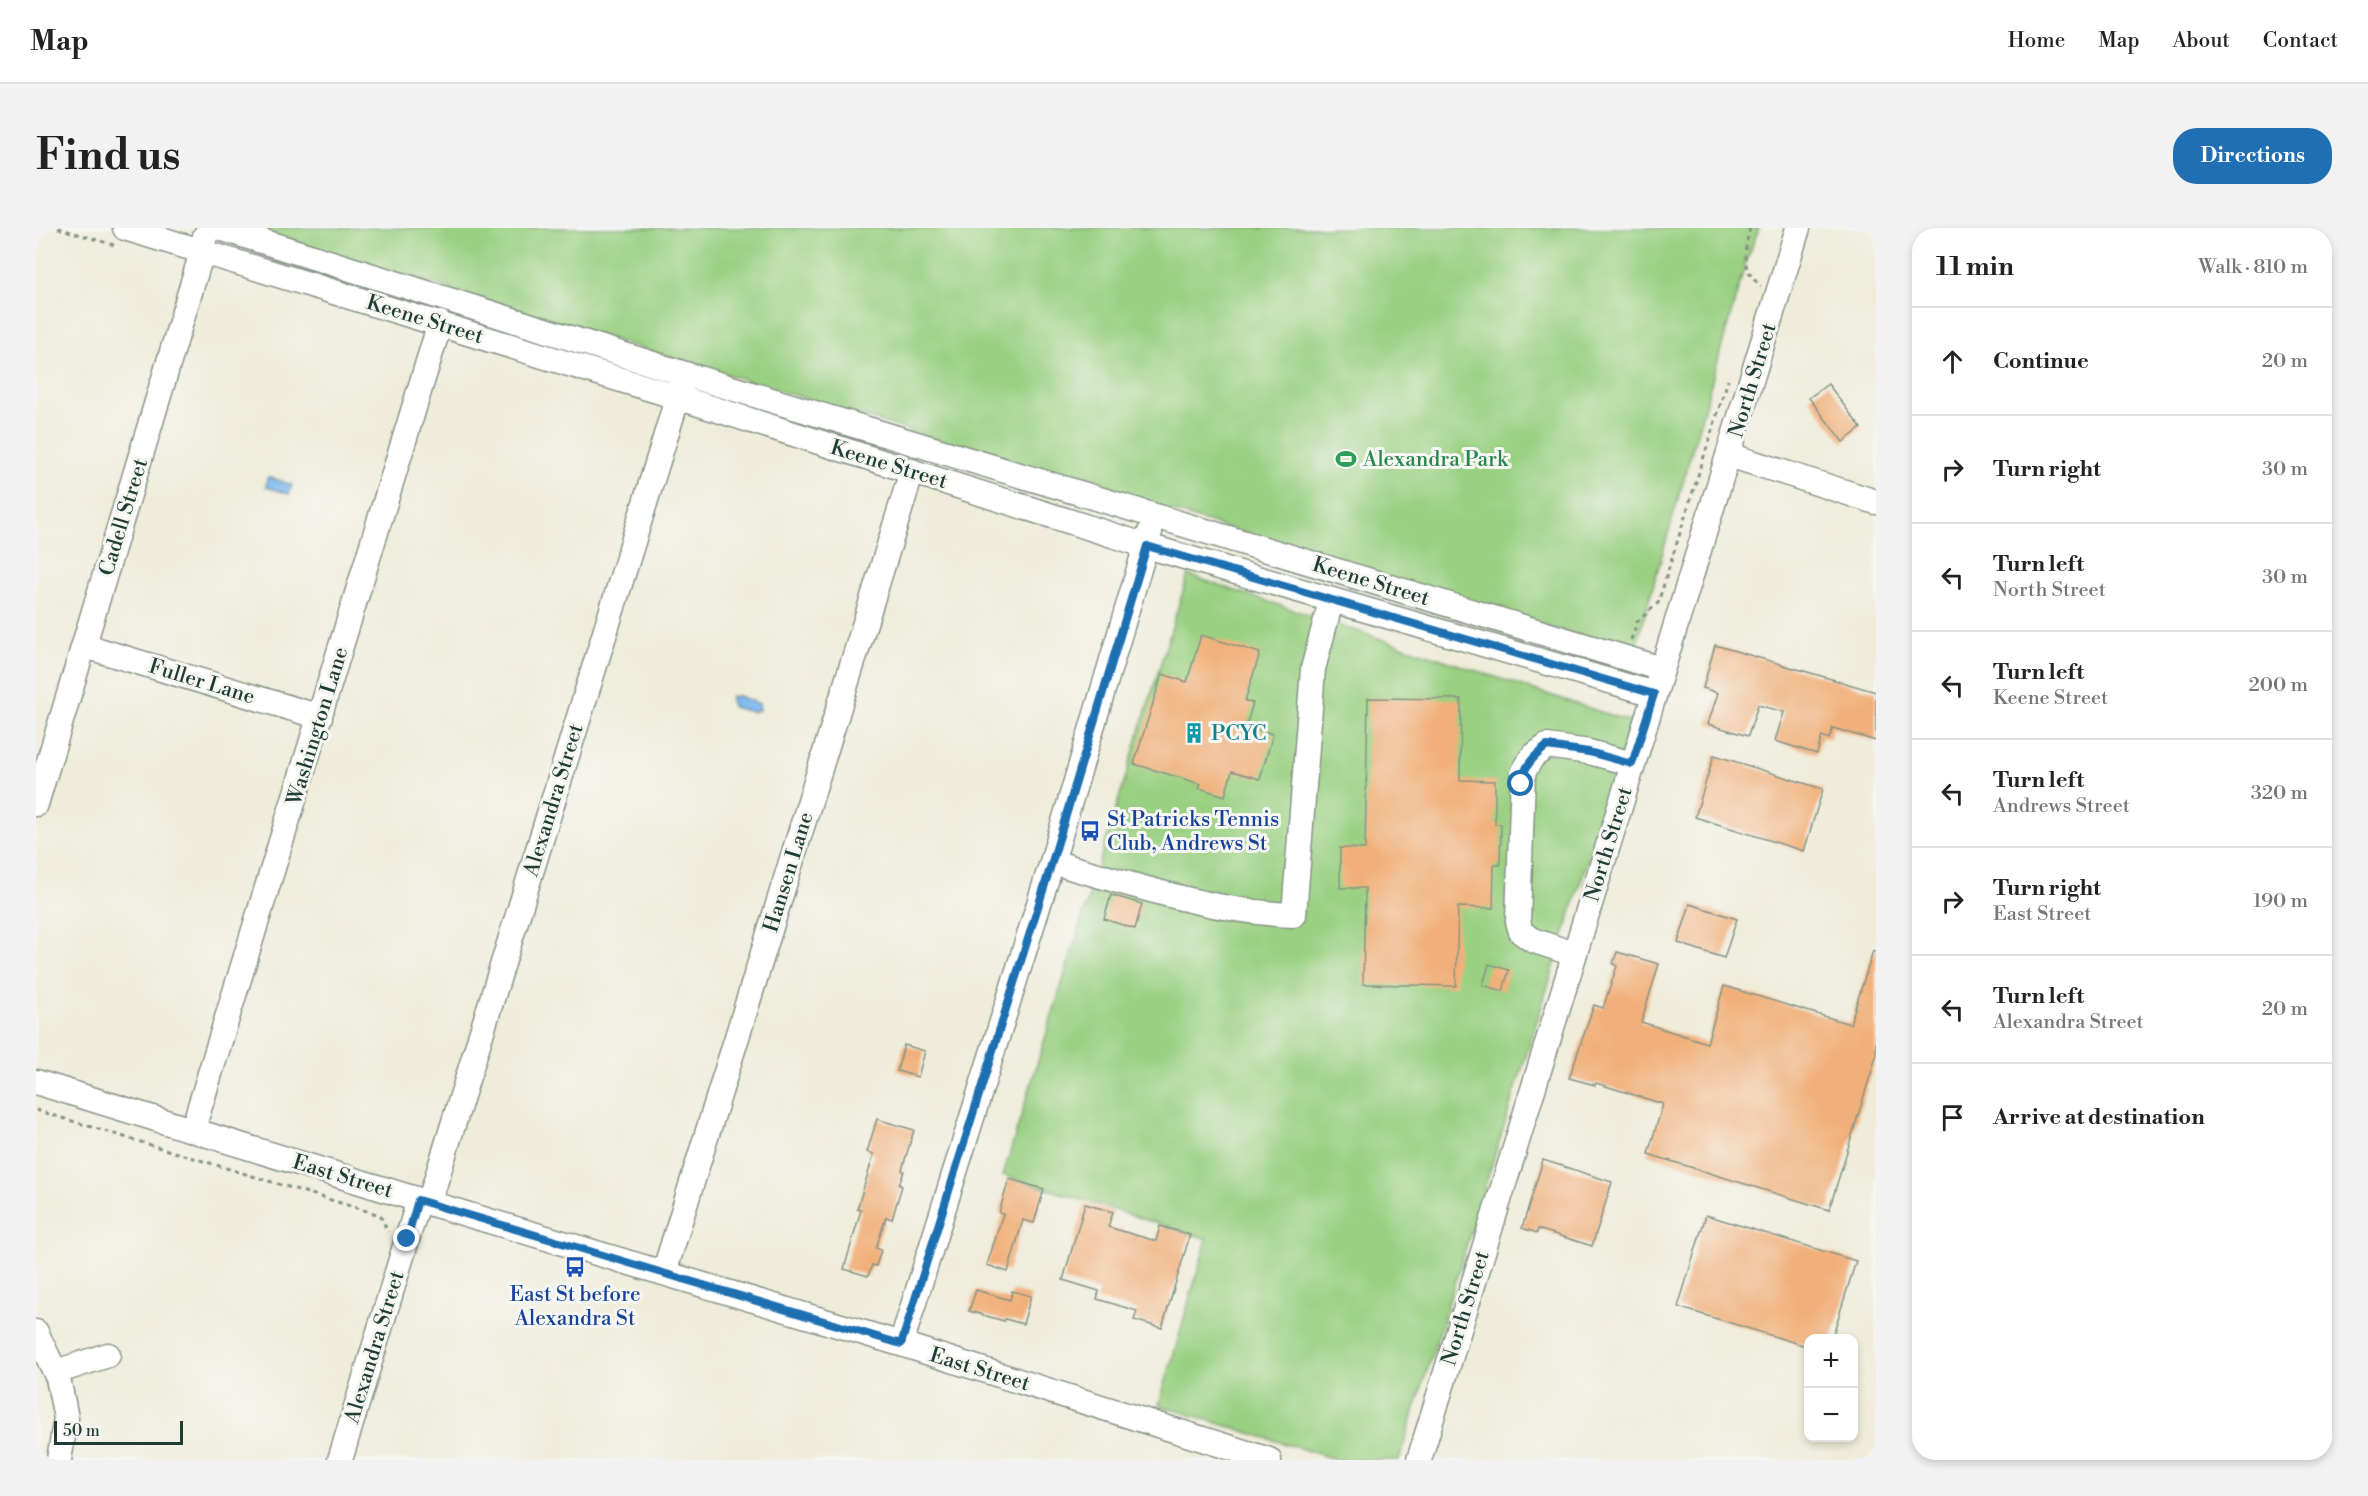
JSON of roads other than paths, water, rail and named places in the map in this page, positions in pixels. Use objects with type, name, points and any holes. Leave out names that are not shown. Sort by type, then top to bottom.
[{"type":"street","name":"Keene Street","points":[[125,228],[440,323],[1147,546],[1654,694]]},
{"type":"street","name":"Cadell Street","points":[[36,804],[202,252],[206,228]]},
{"type":"street","name":"Keene Street","points":[[220,228],[685,374],[1662,669]]},
{"type":"street","name":"North Street","points":[[1419,1460],[1729,455],[1766,288],[1798,228]]},
{"type":"street","name":"Washington Lane","points":[[193,1129],[440,323]]},
{"type":"street","name":"Alexandra Street","points":[[340,1460],[407,1239],[424,1202],[685,374]]},
{"type":"street","points":[[1729,455],[1876,502]]},
{"type":"street","name":"Hansen Lane","points":[[664,1273],[912,471]]},
{"type":"street","points":[[901,1344],[1052,862],[1155,516]]},
{"type":"street","points":[[1052,862],[1185,900],[1266,914],[1294,915],[1313,669],[1331,601]]},
{"type":"street","name":"Fuller Lane","points":[[85,646],[320,717]]},
{"type":"street","points":[[1574,954],[1532,940],[1521,932],[1519,910],[1523,773],[1532,757],[1547,746],[1589,752],[1632,764]]},
{"type":"street","name":"East Street","points":[[36,1082],[424,1202],[901,1344],[1269,1460]]},
{"type":"street","points":[[36,1332],[56,1372],[66,1418],[59,1460]]},
{"type":"street","points":[[56,1372],[108,1355]]},
{"type":"water","points":[[269,477],[292,485],[289,494],[266,487]]},
{"type":"water","points":[[738,696],[759,704],[759,710],[752,712],[733,707],[731,697]]},
{"type":"place","name":"Alexandra Park","points":[[1346,459]]},
{"type":"place","name":"PCYC","points":[[1194,733]]},
{"type":"place","name":"St Patricks Tennis Club, Andrews St","points":[[1090,831]]},
{"type":"place","name":"East St before Alexandra St","points":[[575,1267]]}]
